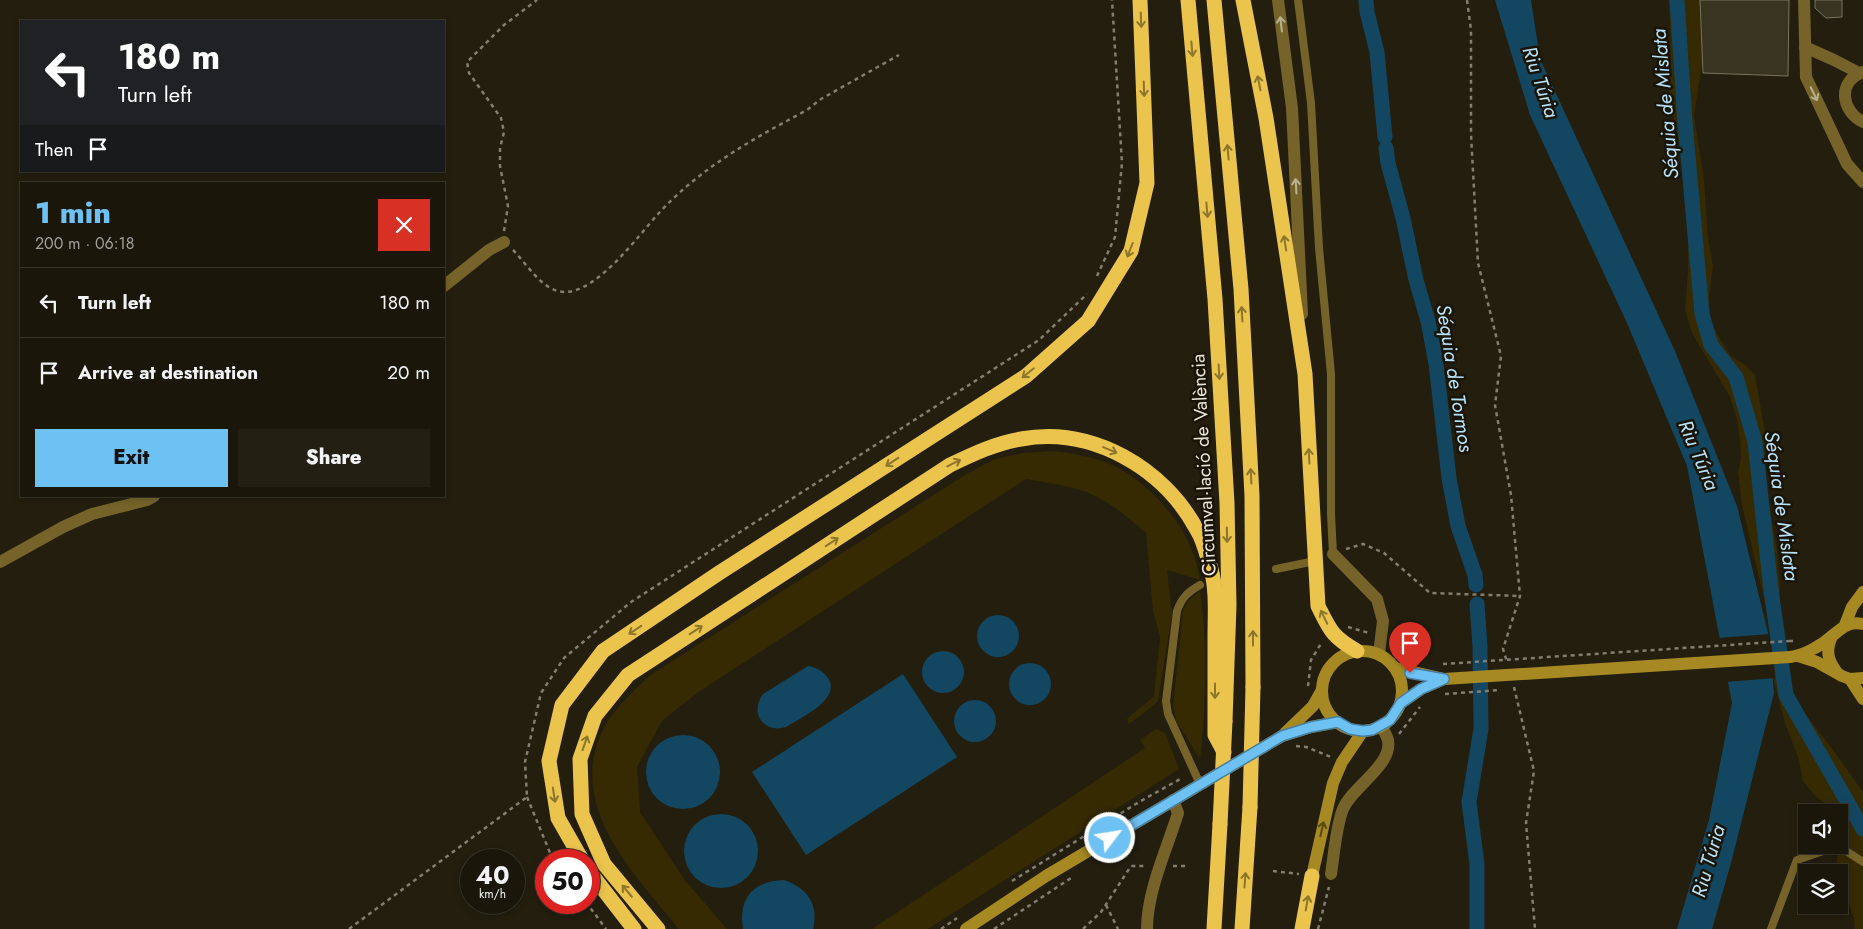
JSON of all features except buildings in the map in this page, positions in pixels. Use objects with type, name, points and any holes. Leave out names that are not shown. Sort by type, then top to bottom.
[{"type":"highway","points":[[576,849],[558,818],[549,761],[562,706],[603,651],[719,573],[1026,376],[1088,321],[1131,251],[1147,183],[1140,0]]},
{"type":"highway","name":"Circumval·lació de València","points":[[1188,0],[1215,300],[1227,503],[1229,605],[1220,720],[1224,752],[1214,929]]},
{"type":"highway","points":[[1214,0],[1242,309],[1252,496],[1253,687],[1250,807],[1242,929]]},
{"type":"highway","points":[[1243,0],[1266,118],[1305,374],[1318,606],[1331,632],[1341,642],[1357,651]]},
{"type":"highway","points":[[658,929],[604,864],[582,814],[580,759],[595,716],[628,675],[950,465],[991,446],[1022,438],[1062,437],[1109,448],[1144,468],[1176,496],[1198,531],[1212,571],[1220,720]]},
{"type":"highway","points":[[1302,929],[1312,876]]},
{"type":"highway","points":[[600,885],[634,929]]},
{"type":"main road","points":[[1845,625],[1852,607],[1863,592]]},
{"type":"main road","points":[[1794,656],[1832,636],[1845,625],[1863,624]]},
{"type":"main road","points":[[1832,636],[1828,645],[1828,654],[1830,664],[1836,671]]},
{"type":"main road","points":[[1282,736],[1313,706],[1322,690],[1329,668],[1336,660],[1346,654],[1368,651],[1388,660],[1396,668],[1401,679],[1401,703]]},
{"type":"main road","points":[[1396,668],[1444,679],[1794,656],[1857,679],[1863,699]]},
{"type":"main road","points":[[1322,690],[1324,702],[1338,722],[1350,729],[1363,731],[1382,726],[1390,720],[1401,703],[1421,689],[1444,679]]},
{"type":"main road","points":[[966,929],[1046,876],[1282,736],[1311,727],[1338,722]]},
{"type":"main road","points":[[1312,876],[1333,783],[1342,762],[1363,731]]},
{"type":"street","points":[[1278,0],[1292,108],[1305,374]]},
{"type":"street","points":[[1804,0],[1806,77],[1847,164],[1863,182]]},
{"type":"street","points":[[1805,47],[1861,73]]},
{"type":"street","points":[[1861,73],[1852,78],[1847,86],[1845,95],[1846,104],[1850,112],[1863,122]]},
{"type":"street","points":[[445,285],[489,250],[504,242]]},
{"type":"street","points":[[0,562],[63,527],[92,514],[152,497]]},
{"type":"street","points":[[1333,554],[1377,599],[1383,621],[1378,654]]},
{"type":"street","points":[[1331,874],[1342,812],[1346,801],[1380,765],[1387,754],[1388,740],[1382,726]]},
{"type":"street","points":[[1147,929],[1150,899],[1178,813],[1173,800]]},
{"type":"lane","points":[[1298,0],[1311,102],[1319,248],[1330,374],[1333,554]]},
{"type":"lane","points":[[1276,569],[1315,561]]},
{"type":"lane","points":[[1200,585],[1187,592],[1181,600],[1177,611],[1166,701],[1168,714],[1200,784]]},
{"type":"lane","points":[[1772,929],[1797,860],[1832,848],[1843,849],[1863,862]]},
{"type":"path","points":[[537,0],[504,25],[467,62],[469,73],[501,118],[504,132],[500,148],[500,166],[508,206],[504,242],[550,288],[563,292],[575,291],[600,276],[628,251],[658,214],[684,188],[716,162],[899,55]]},
{"type":"path","points":[[1112,0],[1118,89]]},
{"type":"path","points":[[1466,0],[1471,30],[1471,134],[1478,263],[1501,356],[1496,405],[1511,495],[1520,596],[1503,649],[1508,666]]},
{"type":"path","points":[[1333,554],[1363,544],[1384,553],[1430,593],[1520,596]]},
{"type":"path","points":[[1443,664],[1789,641]]},
{"type":"path","points":[[1513,684],[1534,771],[1526,823],[1534,929]]},
{"type":"path","points":[[527,797],[548,849]]},
{"type":"path","points":[[1083,929],[1101,912],[1132,866],[1161,866]]},
{"type":"path","points":[[1273,871],[1312,876]]},
{"type":"path","points":[[1318,929],[1331,874]]},
{"type":"path","points":[[1106,905],[1118,929]]},
{"type":"path","points":[[595,914],[606,929]]},
{"type":"shaded area","points":[[1669,0],[1702,0],[1704,51],[1694,116],[1704,180],[1708,237],[1713,266],[1709,298],[1710,320],[1731,356],[1744,364],[1755,375],[1766,438],[1765,482],[1777,550],[1780,586],[1779,629],[1790,686],[1803,712],[1863,792],[1863,929],[1855,929],[1848,901],[1848,864],[1838,864],[1837,860],[1838,854],[1848,854],[1848,804],[1826,804],[1816,797],[1803,781],[1799,760],[1785,723],[1774,682],[1770,624],[1742,505],[1738,473],[1741,458],[1737,419],[1730,397],[1692,333],[1685,310],[1688,270],[1688,214],[1681,152],[1669,88],[1671,69]]},
{"type":"shaded area","points":[[1052,451],[1080,455],[1108,463],[1134,478],[1169,511],[1192,550],[1200,580],[1167,570],[1172,614],[1158,701],[1129,724],[1127,719],[1154,696],[1160,637],[1153,611],[1146,533],[1115,508],[1095,496],[1070,487],[1026,479],[697,693],[662,721],[637,767],[640,812],[684,879],[727,929],[679,929],[624,860],[609,835],[598,809],[592,781],[595,753],[606,724],[615,711],[649,676],[968,473],[995,459],[1023,453]]},
{"type":"shaded area","points":[[1200,591],[1203,611],[1205,675],[1204,718],[1200,759],[1176,721],[1173,705],[1183,611],[1188,601]]},
{"type":"shaded area","points":[[1156,729],[1165,733],[1179,769],[928,929],[872,929],[1145,748],[1140,740]]},
{"type":"water","name":"Riu Túria","points":[[1495,0],[1531,0],[1540,59],[1675,351],[1737,506],[1769,637],[1774,693],[1731,863],[1712,929],[1677,929],[1709,820],[1732,703],[1687,466],[1627,323],[1530,115]]},
{"type":"water","points":[[998,615],[1013,621],[1019,636],[1013,651],[998,657],[983,651],[977,636],[983,621]]},
{"type":"water","points":[[943,651],[958,657],[964,672],[958,687],[943,693],[928,687],[922,672],[928,657]]},
{"type":"water","points":[[1030,663],[1045,669],[1051,684],[1045,699],[1030,705],[1015,699],[1009,684],[1015,669]]},
{"type":"water","points":[[808,666],[824,673],[828,678],[831,686],[825,700],[818,707],[786,727],[778,728],[765,725],[758,715],[759,701],[763,694]]},
{"type":"water","points":[[903,674],[957,757],[806,855],[752,772]]},
{"type":"water","points":[[975,700],[990,706],[996,721],[990,736],[975,742],[960,736],[954,721],[960,706]]},
{"type":"water","points":[[683,735],[697,738],[709,746],[717,758],[720,772],[717,786],[709,798],[697,806],[683,809],[669,806],[657,798],[649,786],[646,772],[649,758],[657,746],[669,738]]},
{"type":"water","points":[[721,814],[735,817],[747,825],[755,837],[758,851],[755,865],[747,877],[735,885],[721,888],[707,885],[695,877],[687,865],[684,851],[687,837],[695,825],[707,817]]},
{"type":"water","points":[[784,880],[805,892],[809,898],[814,912],[813,929],[743,929],[743,908],[750,893],[764,884]]},
{"type":"pier","points":[[1771,634],[1775,678],[1725,682],[1717,638]]},
{"type":"waterway","name":"Séquia de Tormos","points":[[1366,0],[1367,12],[1377,52],[1385,137]]},
{"type":"waterway","name":"Séquia de Mislata","points":[[1677,0],[1685,122],[1702,314],[1711,345],[1736,377],[1755,442],[1771,590],[1786,695],[1863,829]]},
{"type":"waterway","name":"Séquia de Tormos","points":[[1386,148],[1416,280],[1428,321],[1436,364],[1449,478],[1458,526],[1475,575],[1476,585]]},
{"type":"waterway","name":"Séquia de Tormos","points":[[1477,604],[1480,646],[1481,729],[1469,802],[1477,864],[1477,929]]},
{"type":"route","points":[[1110,838],[1282,736],[1311,727],[1338,722],[1350,729],[1372,730],[1390,720],[1401,703],[1421,689],[1444,679],[1410,673]]}]
